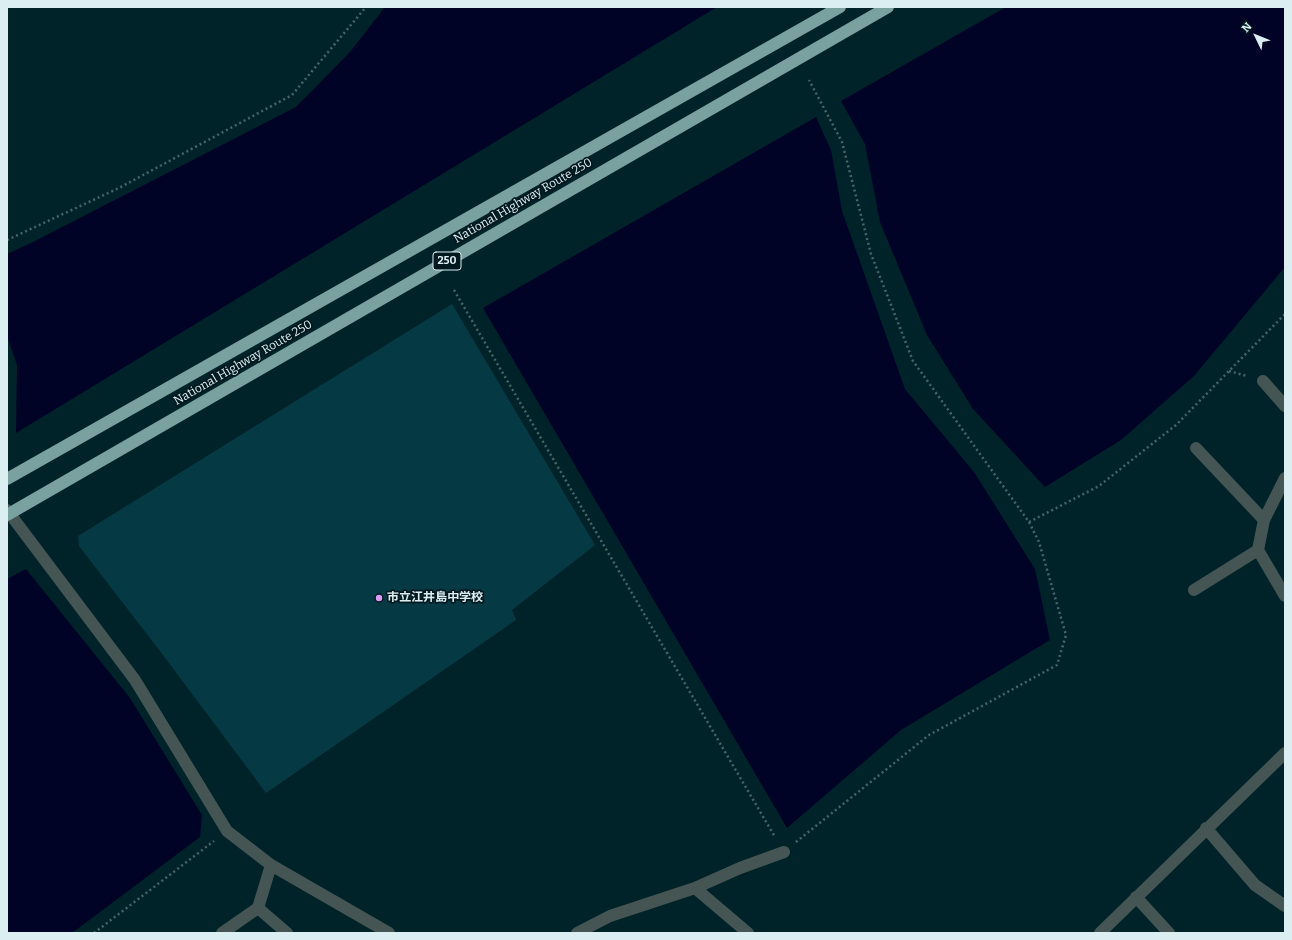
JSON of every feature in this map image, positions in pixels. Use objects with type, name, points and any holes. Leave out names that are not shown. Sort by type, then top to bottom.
[{"type":"highway","name":"National Highway Route 250","points":[[7,479],[840,7]]},
{"type":"highway","name":"National Highway Route 250","points":[[8,513],[888,7]]},
{"type":"street","points":[[1263,381],[1285,406]]},
{"type":"street","points":[[1196,448],[1264,520]]},
{"type":"street","points":[[1285,478],[1264,520],[1258,550],[1285,596]]},
{"type":"street","points":[[8,513],[135,680],[227,831],[271,865],[389,933]]},
{"type":"street","points":[[1194,590],[1258,550]]},
{"type":"street","points":[[1100,933],[1206,828],[1285,753]]},
{"type":"street","points":[[1206,828],[1256,885],[1285,906]]},
{"type":"street","points":[[577,933],[610,916],[695,888],[740,868],[784,852]]},
{"type":"street","points":[[222,933],[258,908],[271,865]]},
{"type":"street","points":[[695,888],[748,933]]},
{"type":"street","points":[[1136,897],[1169,933]]},
{"type":"street","points":[[258,908],[287,933]]},
{"type":"path","points":[[7,240],[119,188],[292,95],[366,7]]},
{"type":"path","points":[[454,290],[784,852],[929,735],[1057,665],[1066,635],[1039,542],[1029,522],[913,361],[871,254],[842,142],[809,80]]},
{"type":"path","points":[[1029,522],[1099,486],[1170,429],[1285,314]]},
{"type":"path","points":[[94,933],[227,831]]},
{"type":"shaded area","points":[[385,7],[717,7],[16,433],[17,365],[7,336],[7,254],[296,107],[350,52]]},
{"type":"shaded area","points":[[1006,7],[1285,7],[1285,267],[1194,376],[1121,440],[1045,487],[973,409],[927,335],[880,222],[865,144],[841,101]]},
{"type":"shaded area","points":[[816,117],[831,150],[842,211],[905,389],[974,472],[1035,569],[1050,640],[901,730],[787,828],[483,308]]},
{"type":"shaded area","points":[[452,304],[595,545],[512,610],[516,620],[266,793],[79,546],[78,536]]},
{"type":"shaded area","points":[[26,569],[130,698],[202,815],[200,837],[72,933],[7,933],[7,579]]},
{"type":"place","name":"市立江井島中学校","points":[[379,598]]}]
